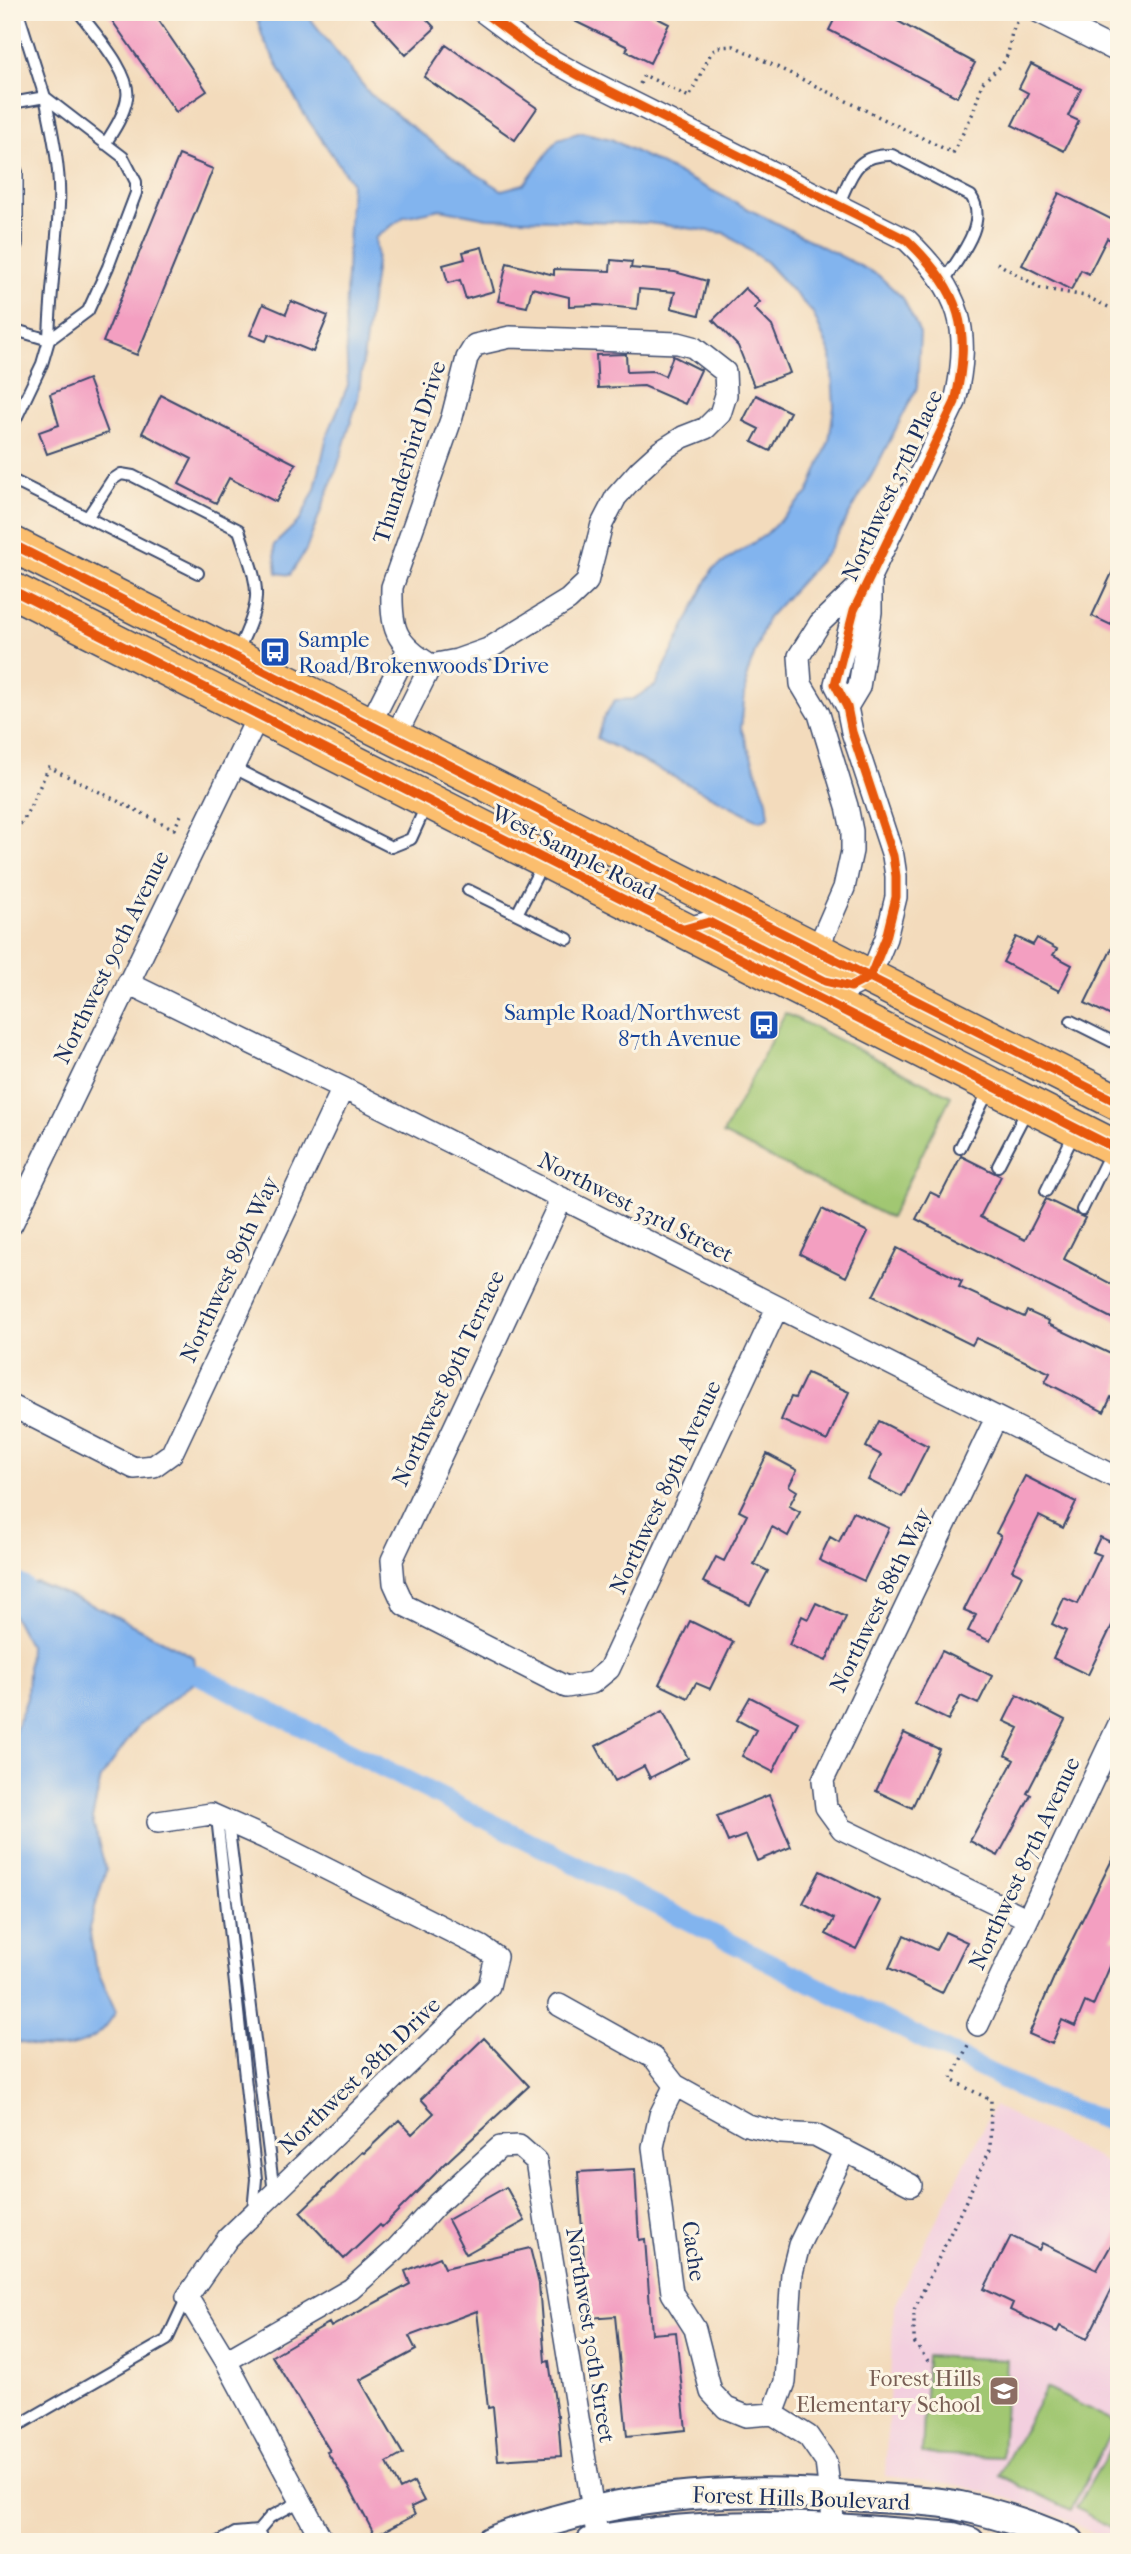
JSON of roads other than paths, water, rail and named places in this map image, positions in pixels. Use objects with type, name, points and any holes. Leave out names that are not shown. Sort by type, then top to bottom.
[{"type":"main road","name":"West Sample Road","points":[[12,544],[1119,1103]]},
{"type":"main road","name":"West Sample Road","points":[[12,590],[1116,1149]]},
{"type":"main road","points":[[12,590],[67,597],[189,659],[212,667],[234,656]]},
{"type":"main road","points":[[259,714],[275,704],[295,707],[452,785],[508,795]]},
{"type":"street","name":"Northwest 37th Place","points":[[483,12],[535,51],[907,240],[944,281],[956,305],[962,333],[963,367],[955,402],[871,574],[820,623],[799,656],[801,684],[819,714],[852,831],[852,850],[844,888],[817,950]]},
{"type":"street","points":[[1039,12],[1062,17],[1116,43]]},
{"type":"street","points":[[12,173],[12,243]]},
{"type":"street","name":"Thunderbird Drive","points":[[510,337],[678,343],[693,347],[725,372],[726,395],[720,414],[706,428],[683,437],[661,451],[617,497],[602,524],[587,582],[568,600],[488,649],[457,660],[431,665],[408,649],[396,633],[391,614],[392,587],[452,417],[467,358],[475,345],[510,337]]},
{"type":"street","name":"Northwest 37th Place","points":[[847,707],[859,687],[871,612],[871,574]]},
{"type":"street","points":[[382,730],[408,649]]},
{"type":"street","points":[[382,730],[431,665]]},
{"type":"street","points":[[684,929],[709,922],[825,981],[851,987],[870,977],[893,915],[896,876],[893,856],[852,732],[847,707],[819,714]]},
{"type":"street","name":"Northwest 90th Avenue","points":[[12,1224],[259,714]]},
{"type":"street","name":"Northwest 33rd Street","points":[[128,983],[344,1088],[1119,1479]]},
{"type":"street","name":"Northwest 89th Way","points":[[12,1406],[134,1468],[154,1466],[172,1453],[344,1088]]},
{"type":"street","name":"Northwest 89th Terrace","points":[[562,1198],[392,1560],[394,1583],[404,1605],[566,1687],[592,1683]]},
{"type":"street","name":"Northwest 89th Avenue","points":[[592,1683],[609,1669],[777,1308]]},
{"type":"street","name":"Northwest 88th Way","points":[[996,1418],[823,1780],[826,1807],[842,1829],[1026,1918]]},
{"type":"street","name":"Northwest 87th Avenue","points":[[975,2031],[1119,1724]]},
{"type":"street","name":"Northwest 28th Drive","points":[[158,1822],[211,1814],[470,1941],[496,1957],[489,1986],[228,2238],[187,2297]]},
{"type":"street","points":[[559,2005],[654,2058],[675,2085],[747,2125],[780,2133],[815,2135],[911,2185]]},
{"type":"street","name":"Cache","points":[[675,2085],[660,2115],[653,2147],[672,2293],[695,2329],[711,2392],[726,2408],[746,2416],[773,2414]]},
{"type":"street","name":"Northwest 30th Street","points":[[226,2361],[351,2289],[396,2250],[437,2204],[500,2147],[519,2146],[536,2161],[593,2509],[594,2541]]},
{"type":"street","points":[[833,2534],[826,2462],[808,2436],[773,2414],[785,2382],[792,2273],[799,2245],[845,2150]]},
{"type":"street","points":[[187,2297],[226,2361],[323,2542]]},
{"type":"street","name":"Forest Hills Boulevard","points":[[490,2542],[507,2534],[593,2509],[679,2495],[757,2492],[830,2494],[958,2505],[1034,2526],[1070,2542]]},
{"type":"street","name":"Forest Hills Boulevard","points":[[594,2541],[683,2529],[744,2525],[833,2534],[953,2537],[970,2542]]},
{"type":"lane","points":[[12,426],[42,365],[49,340],[50,297],[60,202],[45,97],[18,12]]},
{"type":"lane","points":[[79,12],[118,65],[128,86],[128,98],[120,119],[105,144]]},
{"type":"lane","points":[[12,103],[45,97],[123,157],[136,182],[136,193],[88,311],[49,340]]},
{"type":"lane","points":[[838,205],[864,159],[883,155],[892,155],[971,196],[978,206],[978,216],[971,236],[944,281]]},
{"type":"lane","points":[[12,329],[49,340]]},
{"type":"lane","points":[[87,518],[112,480],[121,474],[133,476],[239,530],[257,583],[258,598],[253,618],[234,656]]},
{"type":"lane","points":[[12,480],[198,573]]},
{"type":"lane","points":[[233,767],[391,847],[411,839],[429,800]]},
{"type":"lane","points":[[517,914],[545,859]]},
{"type":"lane","points":[[468,890],[568,940]]},
{"type":"lane","points":[[1071,1021],[1119,1045]]},
{"type":"lane","points":[[960,1148],[991,1086]]},
{"type":"lane","points":[[999,1166],[1029,1104]]},
{"type":"lane","points":[[1046,1191],[1077,1129]]},
{"type":"lane","points":[[1082,1210],[1116,1149]]},
{"type":"lane","points":[[223,1820],[274,2193]]},
{"type":"lane","points":[[223,1820],[256,2179],[253,2214]]},
{"type":"lane","points":[[12,2429],[167,2340],[187,2297]]},
{"type":"lane","points":[[219,2542],[236,2533],[261,2537],[270,2517],[301,2501]]},
{"type":"water","points":[[255,12],[305,12],[370,94],[456,161],[502,190],[524,184],[558,139],[581,132],[611,139],[878,275],[903,298],[920,333],[917,388],[827,553],[767,619],[747,675],[741,728],[767,800],[769,817],[760,821],[597,738],[603,719],[615,700],[633,699],[656,685],[712,570],[765,535],[808,493],[829,441],[834,407],[831,355],[813,313],[766,262],[724,233],[648,223],[487,218],[440,209],[404,217],[375,238],[377,255],[358,398],[338,465],[306,550],[290,575],[277,573],[274,545],[300,520],[315,489],[327,436],[348,385],[345,319],[351,182],[302,111],[263,38]]},
{"type":"water","points":[[36,1582],[102,1609],[194,1657],[197,1680],[139,1725],[101,1778],[92,1819],[106,1870],[89,1928],[95,1965],[116,2012],[98,2034],[88,2040],[56,2048],[12,2040],[12,1739],[27,1698],[29,1645],[12,1613],[12,1590]]},
{"type":"waterway","points":[[12,1580],[24,1586]]},
{"type":"waterway","points":[[196,1674],[1038,2097],[1119,2125]]},
{"type":"waterway","points":[[1109,2122],[1119,2102]]},
{"type":"place","name":"Sample Road/Brokenwoods Drive","points":[[275,652]]},
{"type":"place","name":"Sample Road/Northwest 87th Avenue","points":[[764,1025]]},
{"type":"place","name":"Forest Hills Elementary School","points":[[1004,2391]]}]
